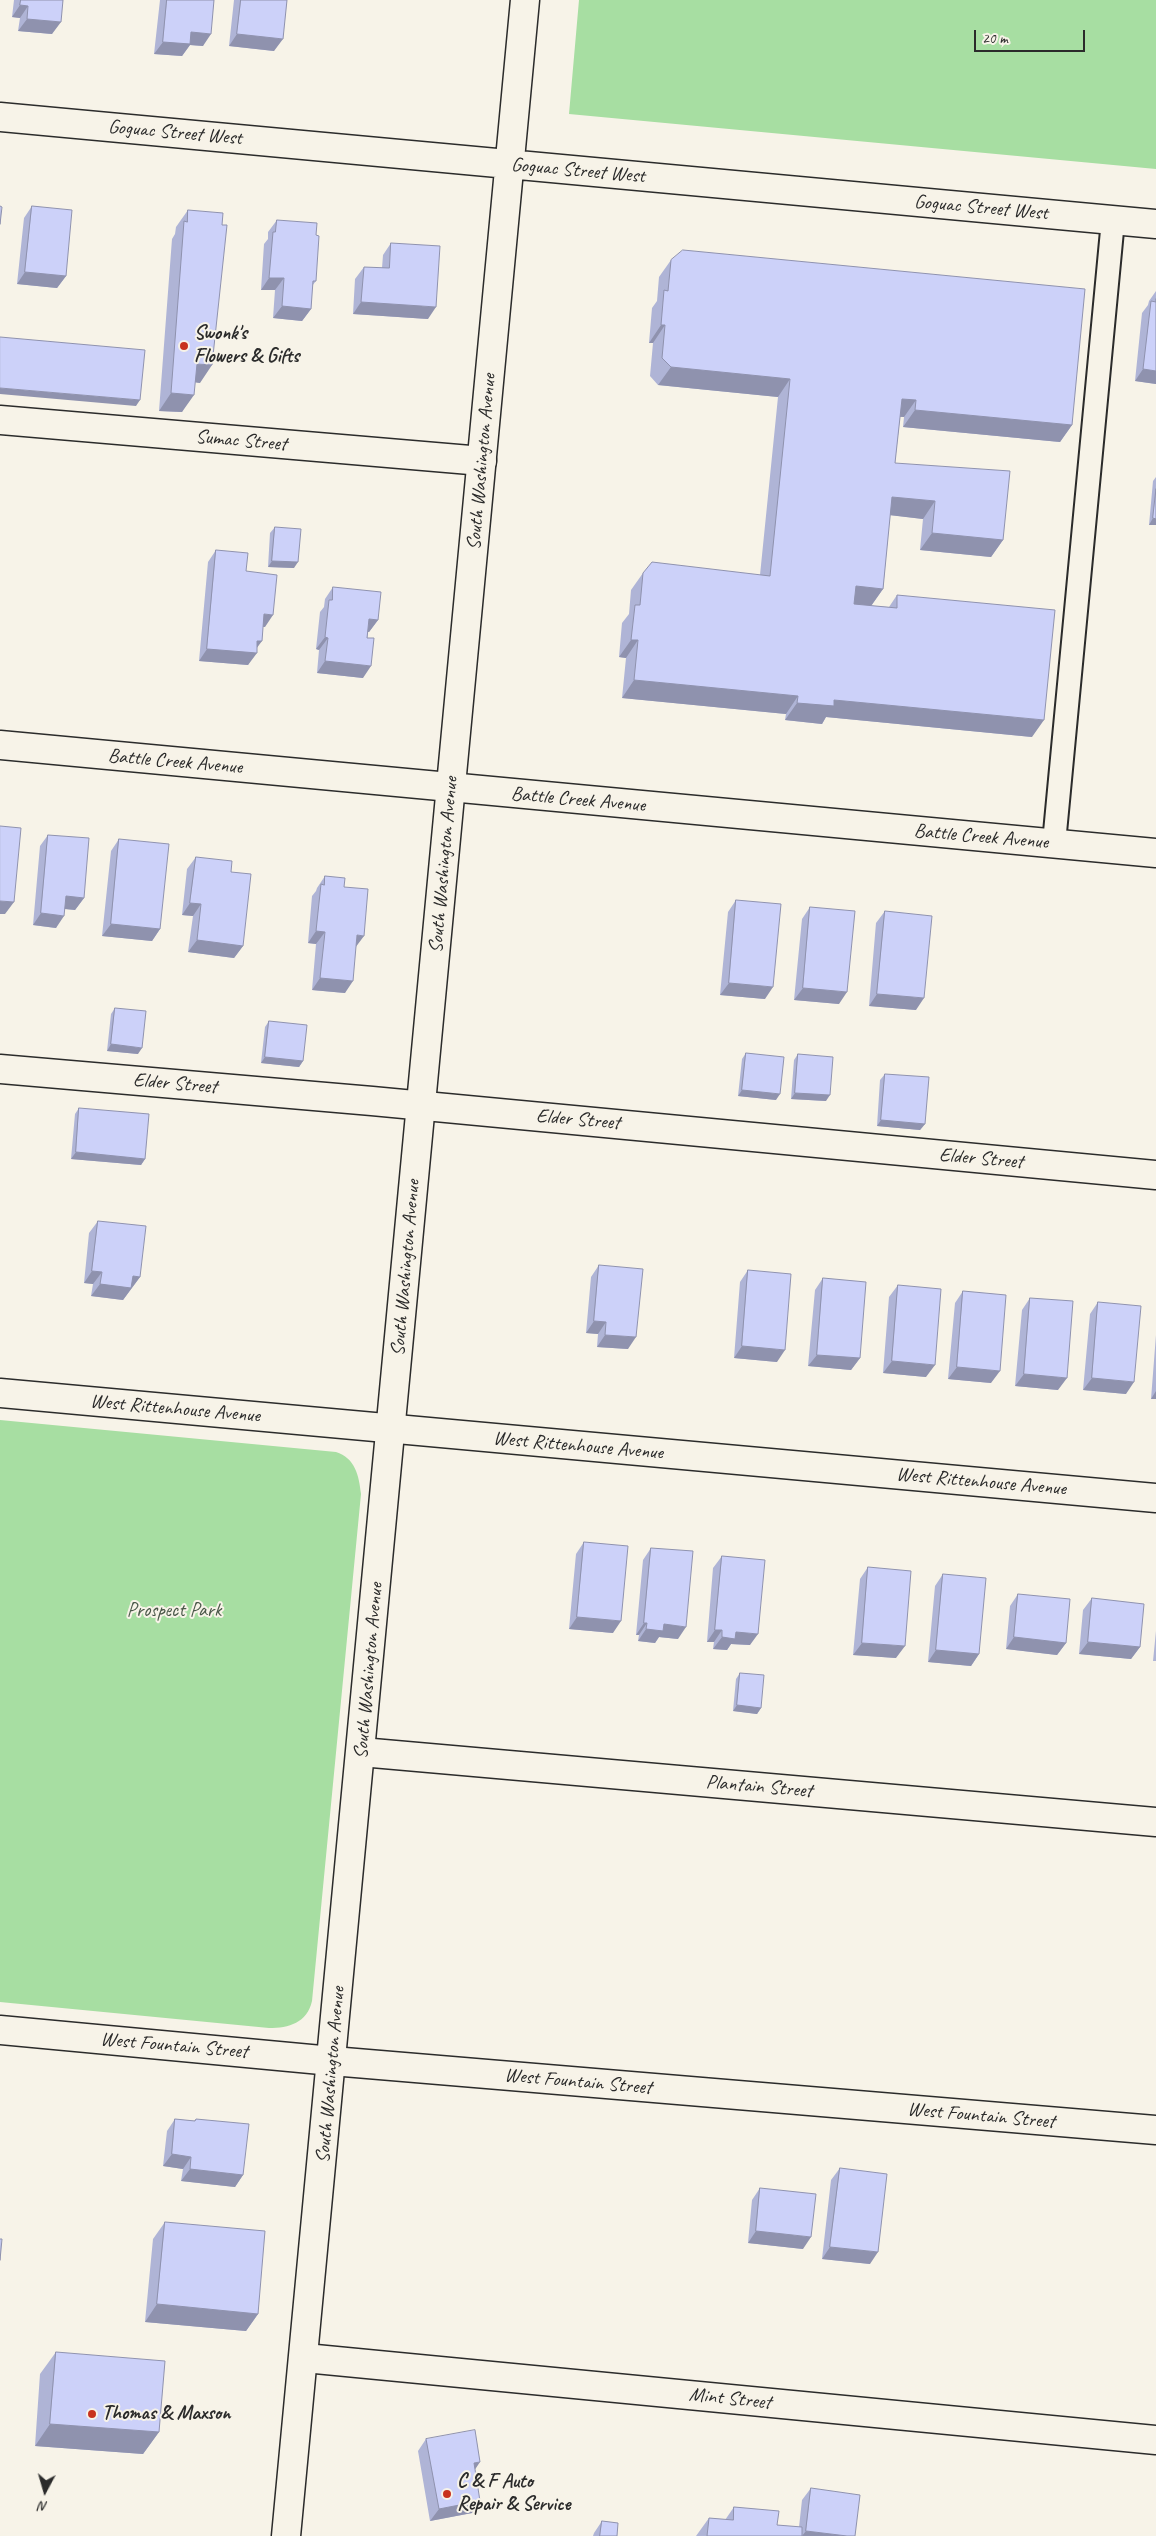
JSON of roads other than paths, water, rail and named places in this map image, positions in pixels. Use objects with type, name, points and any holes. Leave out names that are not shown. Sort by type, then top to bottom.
[{"type":"street","name":"South Washington Avenue","points":[[286,2536],[525,0]]},
{"type":"street","name":"Goguac Street West","points":[[0,117],[1156,224]]},
{"type":"street","name":"Sumac Street","points":[[0,420],[482,461]]},
{"type":"street","name":"Battle Creek Avenue","points":[[0,746],[1156,853]]},
{"type":"street","name":"Elder Street","points":[[0,1069],[421,1105],[1156,1175]]},
{"type":"street","name":"West Rittenhouse Avenue","points":[[0,1393],[1156,1498]]},
{"type":"street","name":"Plantain Street","points":[[361,1752],[1156,1822]]},
{"type":"street","name":"West Fountain Street","points":[[0,2030],[332,2061],[1156,2130]]},
{"type":"street","name":"Mint Street","points":[[304,2358],[1156,2440]]},
{"type":"lane","points":[[1054,843],[1113,220]]},
{"type":"place","name":"Swonk's Flowers & Gifts","points":[[184,346]]},
{"type":"place","name":"Thomas & Maxson","points":[[92,2414]]},
{"type":"place","name":"C & F Auto Repair & Service","points":[[447,2494]]},
{"type":"park label","name":"Prospect Park","points":[[174,1611]]}]
